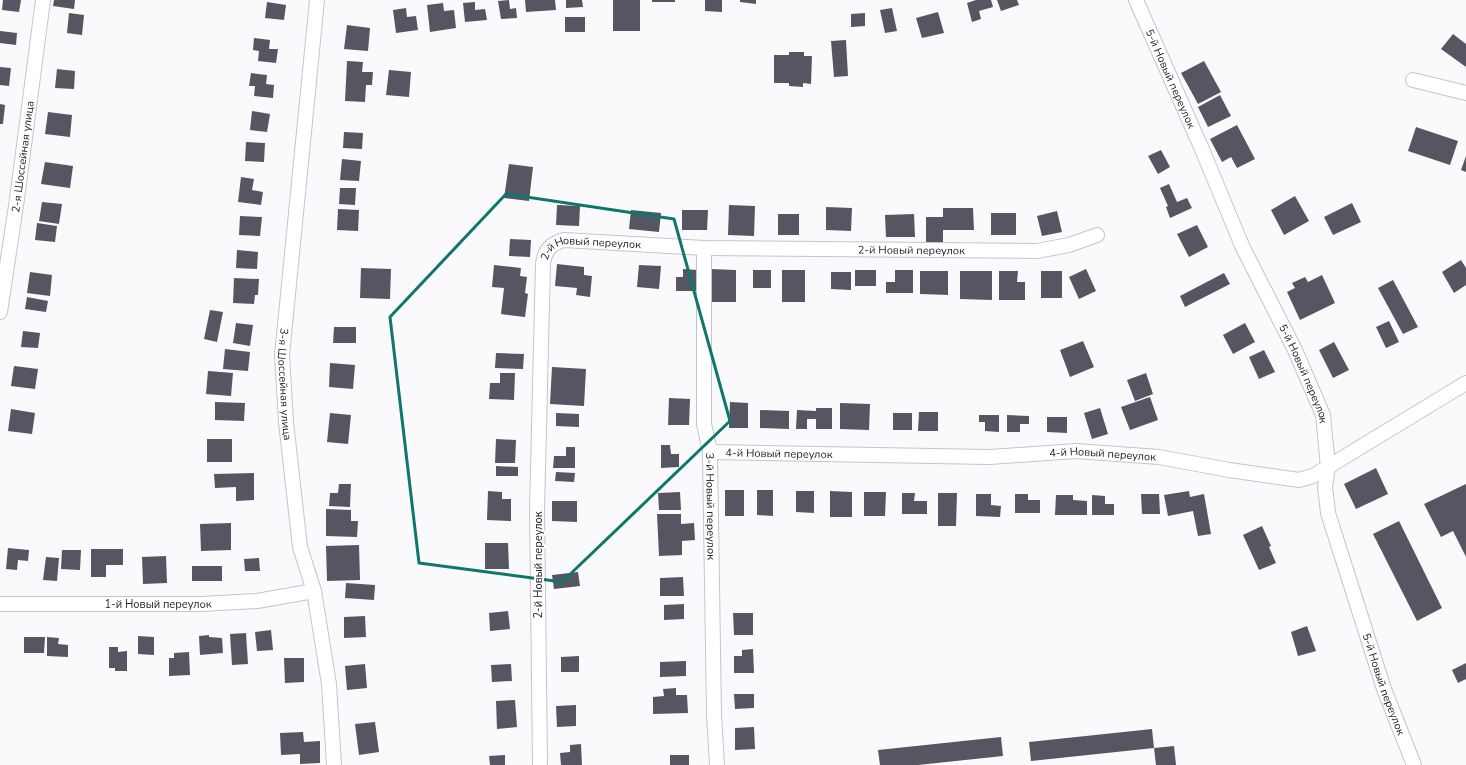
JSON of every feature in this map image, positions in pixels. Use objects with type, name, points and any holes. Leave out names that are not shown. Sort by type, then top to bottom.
[{"type":"street","name":"2-я Шоссейная улица","points":[[0,312],[17,199],[43,0]]},
{"type":"street","name":"3-я Шоссейная улица","points":[[317,0],[282,355],[286,422],[300,547],[314,591],[329,684],[334,765]]},
{"type":"street","name":"5-й Новый переулок","points":[[1136,0],[1201,147],[1243,248],[1295,350],[1323,415],[1328,467],[1325,487],[1328,513],[1384,689],[1414,765]]},
{"type":"street","points":[[1413,80],[1466,93]]},
{"type":"street","name":"2-й Новый переулок","points":[[540,765],[537,510],[544,255],[548,248],[555,243],[564,240],[704,248],[1037,251],[1069,245],[1097,235]]},
{"type":"street","name":"3-й Новый переулок","points":[[704,248],[704,424],[710,452],[714,714],[717,765]]},
{"type":"street","name":"4-й Новый переулок","points":[[710,452],[990,457],[1076,451],[1159,457],[1229,470],[1299,480],[1313,476],[1466,383]]},
{"type":"street","name":"1-й Новый переулок","points":[[0,604],[201,604],[257,601],[314,591]]},
{"type":"highlighted area","points":[[506,194],[674,219],[730,421],[562,582],[419,563],[390,317]]},
{"type":"building","points":[[3,0],[21,0],[19,12],[2,10]]},
{"type":"building","points":[[54,0],[75,0],[74,9],[53,6]]},
{"type":"building","points":[[509,0],[510,9],[516,8],[517,18],[501,19],[498,1]]},
{"type":"building","points":[[525,0],[555,0],[556,10],[526,12]]},
{"type":"building","points":[[566,0],[582,0],[583,7],[566,8]]},
{"type":"building","points":[[613,0],[640,0],[640,31],[613,31]]},
{"type":"building","points":[[652,0],[675,0],[675,2],[652,2]]},
{"type":"building","points":[[705,0],[722,0],[722,12],[705,11]]},
{"type":"building","points":[[740,0],[756,0],[756,4],[740,2]]},
{"type":"building","points":[[976,0],[991,0],[993,7],[979,11],[981,19],[972,22],[967,3]]},
{"type":"building","points":[[997,0],[1017,0],[1019,5],[1001,11]]},
{"type":"building","points":[[267,2],[286,5],[284,20],[265,18]]},
{"type":"building","points":[[475,2],[475,10],[485,9],[487,20],[465,22],[463,3]]},
{"type":"building","points":[[443,3],[444,11],[454,10],[456,28],[430,32],[427,5]]},
{"type":"building","points":[[406,8],[407,17],[416,16],[418,30],[396,33],[393,10]]},
{"type":"building","points":[[892,8],[897,31],[885,33],[880,10]]},
{"type":"building","points":[[938,12],[944,33],[922,38],[916,18]]},
{"type":"building","points":[[69,13],[84,15],[82,35],[67,33]]},
{"type":"building","points":[[865,13],[865,26],[851,27],[851,14]]},
{"type":"building","points":[[565,17],[585,17],[585,32],[565,32]]},
{"type":"building","points":[[347,25],[370,28],[368,51],[344,49]]},
{"type":"building","points":[[0,31],[17,33],[16,45],[0,43]]},
{"type":"building","points":[[1453,34],[1466,44],[1466,67],[1441,49]]},
{"type":"building","points":[[254,38],[270,40],[269,49],[278,49],[276,63],[258,61],[259,51],[253,50]]},
{"type":"building","points":[[846,40],[848,76],[834,77],[831,41]]},
{"type":"building","points":[[789,52],[804,52],[804,56],[812,56],[811,84],[803,83],[803,87],[789,86],[789,83],[774,83],[774,55],[789,55]]},
{"type":"building","points":[[347,61],[363,62],[362,72],[373,72],[372,85],[366,85],[365,102],[345,101]]},
{"type":"building","points":[[1204,61],[1221,92],[1198,104],[1181,73]]},
{"type":"building","points":[[0,67],[11,68],[9,86],[0,85]]},
{"type":"building","points":[[57,69],[75,71],[74,89],[55,88]]},
{"type":"building","points":[[389,70],[411,72],[409,97],[386,95]]},
{"type":"building","points":[[251,73],[267,75],[266,84],[274,85],[273,98],[254,96],[255,86],[249,86]]},
{"type":"building","points":[[1220,95],[1231,116],[1208,127],[1198,107]]},
{"type":"building","points":[[0,104],[5,105],[3,124],[0,124]]},
{"type":"building","points":[[252,111],[270,114],[267,132],[250,130]]},
{"type":"building","points":[[48,112],[72,115],[70,137],[45,134]]},
{"type":"building","points":[[1237,125],[1255,159],[1237,168],[1231,157],[1222,162],[1210,139]]},
{"type":"building","points":[[1416,127],[1458,141],[1450,165],[1408,151]]},
{"type":"building","points":[[344,132],[363,133],[362,149],[343,148]]},
{"type":"building","points":[[246,142],[265,143],[264,162],[245,161]]},
{"type":"building","points":[[1161,150],[1170,167],[1158,174],[1148,156]]},
{"type":"building","points":[[1466,156],[1466,172],[1461,170]]},
{"type":"building","points":[[342,159],[361,161],[359,181],[340,180]]},
{"type":"building","points":[[45,162],[73,166],[70,188],[41,184]]},
{"type":"building","points":[[509,164],[533,167],[529,201],[504,198]]},
{"type":"building","points":[[241,177],[254,179],[252,190],[263,192],[261,205],[238,202]]},
{"type":"building","points":[[1169,184],[1177,202],[1187,198],[1192,208],[1170,218],[1166,207],[1168,206],[1160,188]]},
{"type":"building","points":[[340,188],[356,188],[355,205],[339,204]]},
{"type":"building","points":[[1295,196],[1309,221],[1284,235],[1271,210]]},
{"type":"building","points":[[42,202],[62,204],[59,224],[39,221]]},
{"type":"building","points":[[1352,203],[1361,222],[1333,235],[1324,217]]},
{"type":"building","points":[[557,205],[580,206],[579,226],[556,225]]},
{"type":"building","points":[[729,205],[755,206],[754,236],[728,235]]},
{"type":"building","points":[[826,207],[852,208],[851,231],[826,230]]},
{"type":"building","points":[[943,208],[973,208],[974,230],[943,230],[943,244],[926,244],[926,217],[943,217]]},
{"type":"building","points":[[338,209],[359,210],[358,231],[337,230]]},
{"type":"building","points":[[631,210],[661,213],[659,232],[629,229]]},
{"type":"building","points":[[682,210],[708,210],[707,230],[682,230]]},
{"type":"building","points":[[1057,211],[1062,232],[1042,236],[1037,216]]},
{"type":"building","points":[[991,213],[1016,213],[1016,235],[991,235]]},
{"type":"building","points":[[778,214],[799,214],[799,235],[778,235]]},
{"type":"building","points":[[914,214],[915,237],[886,237],[885,215]]},
{"type":"building","points":[[240,216],[262,217],[260,236],[239,235]]},
{"type":"building","points":[[37,223],[57,226],[55,242],[35,240]]},
{"type":"building","points":[[1197,225],[1208,247],[1189,257],[1177,234]]},
{"type":"building","points":[[510,239],[531,240],[530,257],[509,256]]},
{"type":"building","points":[[237,250],[258,252],[257,269],[236,268]]},
{"type":"building","points":[[1461,260],[1466,268],[1466,285],[1454,293],[1442,272]]},
{"type":"building","points":[[557,264],[584,267],[584,275],[592,276],[590,297],[576,295],[577,288],[555,286]]},
{"type":"building","points":[[494,265],[521,268],[520,276],[527,277],[525,293],[528,294],[525,317],[501,314],[504,288],[492,287]]},
{"type":"building","points":[[639,265],[661,266],[659,289],[637,287]]},
{"type":"building","points":[[361,268],[391,269],[390,299],[360,298]]},
{"type":"building","points":[[683,269],[697,270],[697,291],[676,291],[676,277],[683,277]]},
{"type":"building","points":[[710,269],[736,270],[736,302],[710,302]]},
{"type":"building","points":[[1086,269],[1096,291],[1079,299],[1069,277]]},
{"type":"building","points":[[753,270],[771,270],[771,288],[753,288]]},
{"type":"building","points":[[782,270],[805,270],[805,302],[782,302]]},
{"type":"building","points":[[855,270],[876,270],[876,286],[855,286]]},
{"type":"building","points":[[895,270],[913,270],[913,293],[886,293],[886,282],[895,282]]},
{"type":"building","points":[[920,271],[948,271],[948,295],[920,294]]},
{"type":"building","points":[[960,271],[992,271],[992,300],[960,299]]},
{"type":"building","points":[[999,271],[1018,271],[1017,282],[1025,282],[1025,300],[999,300]]},
{"type":"building","points":[[1041,271],[1062,271],[1062,298],[1041,298]]},
{"type":"building","points":[[30,272],[52,275],[50,296],[27,293]]},
{"type":"building","points":[[831,272],[851,272],[851,290],[831,289]]},
{"type":"building","points":[[1224,273],[1230,284],[1185,307],[1180,296]]},
{"type":"building","points":[[1322,275],[1335,303],[1300,320],[1287,292],[1295,288],[1292,283],[1305,277],[1308,282]]},
{"type":"building","points":[[234,278],[259,279],[258,295],[255,295],[254,304],[233,303]]},
{"type":"building","points":[[1393,280],[1418,327],[1403,334],[1378,288]]},
{"type":"building","points":[[27,297],[48,301],[46,312],[25,309]]},
{"type":"building","points":[[210,310],[223,312],[217,342],[204,339]]},
{"type":"building","points":[[1389,321],[1399,342],[1386,348],[1376,327]]},
{"type":"building","points":[[236,323],[253,325],[250,346],[233,343]]},
{"type":"building","points":[[1245,323],[1255,342],[1233,354],[1223,335]]},
{"type":"building","points":[[334,327],[356,327],[356,343],[333,343]]},
{"type":"building","points":[[23,331],[40,333],[38,348],[21,347]]},
{"type":"building","points":[[1083,341],[1094,367],[1070,377],[1060,350]]},
{"type":"building","points":[[1334,342],[1349,370],[1333,378],[1319,350]]},
{"type":"building","points":[[225,349],[250,352],[248,371],[223,369]]},
{"type":"building","points":[[1264,350],[1275,372],[1259,379],[1249,357]]},
{"type":"building","points":[[496,353],[524,354],[523,369],[495,368]]},
{"type":"building","points":[[330,363],[355,365],[353,389],[329,387]]},
{"type":"building","points":[[14,366],[38,369],[35,389],[11,386]]},
{"type":"building","points":[[552,367],[586,369],[584,406],[550,404]]},
{"type":"building","points":[[208,371],[233,373],[231,396],[206,394]]},
{"type":"building","points":[[500,373],[515,373],[514,400],[489,399],[490,383],[500,383]]},
{"type":"building","points":[[1146,373],[1153,394],[1135,401],[1127,380]]},
{"type":"building","points":[[1150,397],[1158,420],[1130,430],[1121,407]]},
{"type":"building","points":[[669,398],[690,399],[689,425],[668,425]]},
{"type":"building","points":[[215,402],[245,403],[244,421],[215,420]]},
{"type":"building","points":[[730,402],[748,403],[748,428],[729,428]]},
{"type":"building","points":[[840,403],[870,404],[869,430],[840,429]]},
{"type":"building","points":[[816,408],[832,408],[832,429],[816,429],[816,419],[807,419],[807,429],[796,429],[797,410],[816,411]]},
{"type":"building","points":[[1100,408],[1108,434],[1092,439],[1084,413]]},
{"type":"building","points":[[11,409],[35,413],[32,434],[8,431]]},
{"type":"building","points":[[760,410],[789,411],[789,429],[760,428]]},
{"type":"building","points":[[919,412],[938,412],[938,431],[918,431]]},
{"type":"building","points":[[330,413],[351,415],[348,444],[327,442]]},
{"type":"building","points":[[556,413],[579,414],[579,427],[556,426]]},
{"type":"building","points":[[893,413],[912,413],[912,430],[893,430]]},
{"type":"building","points":[[979,415],[999,415],[999,432],[985,431],[985,422],[979,422]]},
{"type":"building","points":[[1007,415],[1029,416],[1029,424],[1020,424],[1020,432],[1007,432]]},
{"type":"building","points":[[1047,417],[1067,417],[1067,433],[1047,432]]},
{"type":"building","points":[[207,439],[232,439],[232,462],[207,462]]},
{"type":"building","points":[[496,439],[516,440],[515,463],[495,463]]},
{"type":"building","points":[[661,445],[670,445],[671,454],[679,454],[679,467],[661,468]]},
{"type":"building","points":[[566,447],[575,447],[575,468],[553,468],[554,456],[566,456]]},
{"type":"building","points":[[496,466],[518,467],[518,476],[496,476]]},
{"type":"building","points":[[1376,468],[1388,494],[1356,509],[1344,484]]},
{"type":"building","points":[[556,472],[575,473],[574,482],[555,481]]},
{"type":"building","points":[[254,473],[254,500],[236,501],[236,487],[215,488],[214,474]]},
{"type":"building","points":[[339,484],[351,484],[350,507],[329,506],[330,493],[338,493]]},
{"type":"building","points":[[1466,484],[1466,557],[1453,531],[1441,537],[1424,504]]},
{"type":"building","points":[[725,490],[744,490],[744,516],[725,516]]},
{"type":"building","points":[[757,490],[773,490],[773,516],[757,515]]},
{"type":"building","points":[[488,491],[502,492],[502,499],[511,499],[511,521],[487,520]]},
{"type":"building","points":[[796,491],[814,491],[814,513],[796,512]]},
{"type":"building","points":[[830,491],[852,492],[852,517],[830,517]]},
{"type":"building","points":[[1189,491],[1190,497],[1204,494],[1211,534],[1198,536],[1193,511],[1168,516],[1164,495]]},
{"type":"building","points":[[680,492],[681,510],[659,510],[658,493]]},
{"type":"building","points":[[864,492],[886,492],[885,516],[864,516]]},
{"type":"building","points":[[902,493],[915,493],[914,501],[927,501],[927,514],[902,514]]},
{"type":"building","points":[[938,493],[957,493],[956,526],[938,526]]},
{"type":"building","points":[[976,494],[991,494],[991,505],[1001,506],[1000,517],[976,516]]},
{"type":"building","points":[[1015,494],[1028,494],[1028,500],[1040,500],[1040,513],[1015,513]]},
{"type":"building","points":[[1141,494],[1159,494],[1160,514],[1142,514]]},
{"type":"building","points":[[1056,495],[1073,495],[1073,500],[1087,501],[1087,515],[1055,515]]},
{"type":"building","points":[[1092,495],[1105,496],[1105,504],[1114,504],[1114,515],[1092,515]]},
{"type":"building","points":[[552,501],[577,501],[577,522],[552,521]]},
{"type":"building","points":[[326,509],[351,510],[351,521],[358,521],[357,537],[326,536]]},
{"type":"building","points":[[657,514],[681,514],[681,524],[694,523],[695,540],[682,541],[682,555],[659,556]]},
{"type":"building","points":[[1399,521],[1442,608],[1417,621],[1373,534]]},
{"type":"building","points":[[231,523],[231,550],[201,551],[200,524]]},
{"type":"building","points":[[1262,526],[1271,546],[1269,547],[1276,563],[1259,570],[1243,535]]},
{"type":"building","points":[[485,543],[508,543],[509,569],[485,569]]},
{"type":"building","points":[[359,545],[360,580],[327,581],[326,546]]},
{"type":"building","points":[[8,548],[29,550],[28,561],[18,560],[17,570],[6,569]]},
{"type":"building","points":[[91,549],[123,549],[123,565],[106,565],[106,577],[91,577]]},
{"type":"building","points":[[62,550],[81,550],[80,570],[61,569]]},
{"type":"building","points":[[166,556],[167,583],[143,584],[142,557]]},
{"type":"building","points":[[46,557],[59,558],[57,581],[43,580]]},
{"type":"building","points":[[259,558],[260,571],[245,571],[244,559]]},
{"type":"building","points":[[192,566],[222,566],[222,581],[192,581]]},
{"type":"building","points":[[578,572],[580,586],[554,589],[552,575]]},
{"type":"building","points":[[683,577],[684,596],[660,596],[660,578]]},
{"type":"building","points":[[346,583],[375,585],[374,600],[345,598]]},
{"type":"building","points":[[684,604],[684,619],[664,620],[664,605]]},
{"type":"building","points":[[508,611],[510,629],[490,631],[489,613]]},
{"type":"building","points":[[733,613],[753,613],[753,635],[734,635]]},
{"type":"building","points":[[365,616],[366,637],[344,638],[344,617]]},
{"type":"building","points":[[1307,626],[1316,651],[1298,656],[1291,632]]},
{"type":"building","points":[[271,630],[273,650],[257,651],[255,632]]},
{"type":"building","points":[[246,633],[248,664],[232,665],[230,634]]},
{"type":"building","points":[[209,635],[209,637],[222,638],[223,653],[200,655],[199,636]]},
{"type":"building","points":[[138,636],[154,637],[154,655],[138,654]]},
{"type":"building","points":[[24,637],[45,637],[44,653],[24,653]]},
{"type":"building","points":[[47,637],[59,638],[58,644],[68,645],[68,657],[47,656]]},
{"type":"building","points":[[109,647],[118,647],[118,652],[127,651],[127,671],[115,671],[115,668],[109,668]]},
{"type":"building","points":[[753,649],[754,673],[734,673],[734,656],[742,656],[742,650]]},
{"type":"building","points":[[189,652],[190,675],[169,676],[169,658],[174,658],[174,653]]},
{"type":"building","points":[[579,656],[579,672],[561,672],[561,657]]},
{"type":"building","points":[[284,658],[304,658],[304,682],[285,683]]},
{"type":"building","points":[[686,661],[686,676],[660,677],[660,662]]},
{"type":"building","points":[[1466,663],[1466,679],[1458,683],[1452,670]]},
{"type":"building","points":[[365,664],[367,688],[347,690],[345,666]]},
{"type":"building","points":[[511,664],[512,681],[492,682],[491,665]]},
{"type":"building","points":[[676,688],[676,695],[687,695],[688,713],[653,714],[653,697],[664,696],[663,689]]},
{"type":"building","points":[[734,694],[754,694],[754,708],[735,709]]},
{"type":"building","points":[[515,700],[517,727],[497,729],[496,701]]},
{"type":"building","points":[[576,705],[576,726],[557,727],[556,706]]},
{"type":"building","points":[[375,722],[379,752],[359,755],[355,724]]},
{"type":"building","points":[[754,727],[755,749],[735,750],[735,728]]},
{"type":"building","points":[[1152,729],[1154,748],[1031,761],[1029,742]]},
{"type":"building","points":[[303,732],[304,742],[320,741],[320,763],[300,764],[300,754],[281,755],[280,733]]},
{"type":"building","points":[[1001,737],[1003,756],[918,765],[880,765],[878,750]]},
{"type":"building","points":[[581,744],[582,765],[561,765],[560,753],[570,752],[570,745]]},
{"type":"building","points":[[1174,746],[1176,765],[1156,765],[1154,748]]},
{"type":"building","points":[[505,755],[505,765],[490,765],[489,756]]},
{"type":"building","points":[[670,755],[689,755],[689,765],[670,765]]}]
